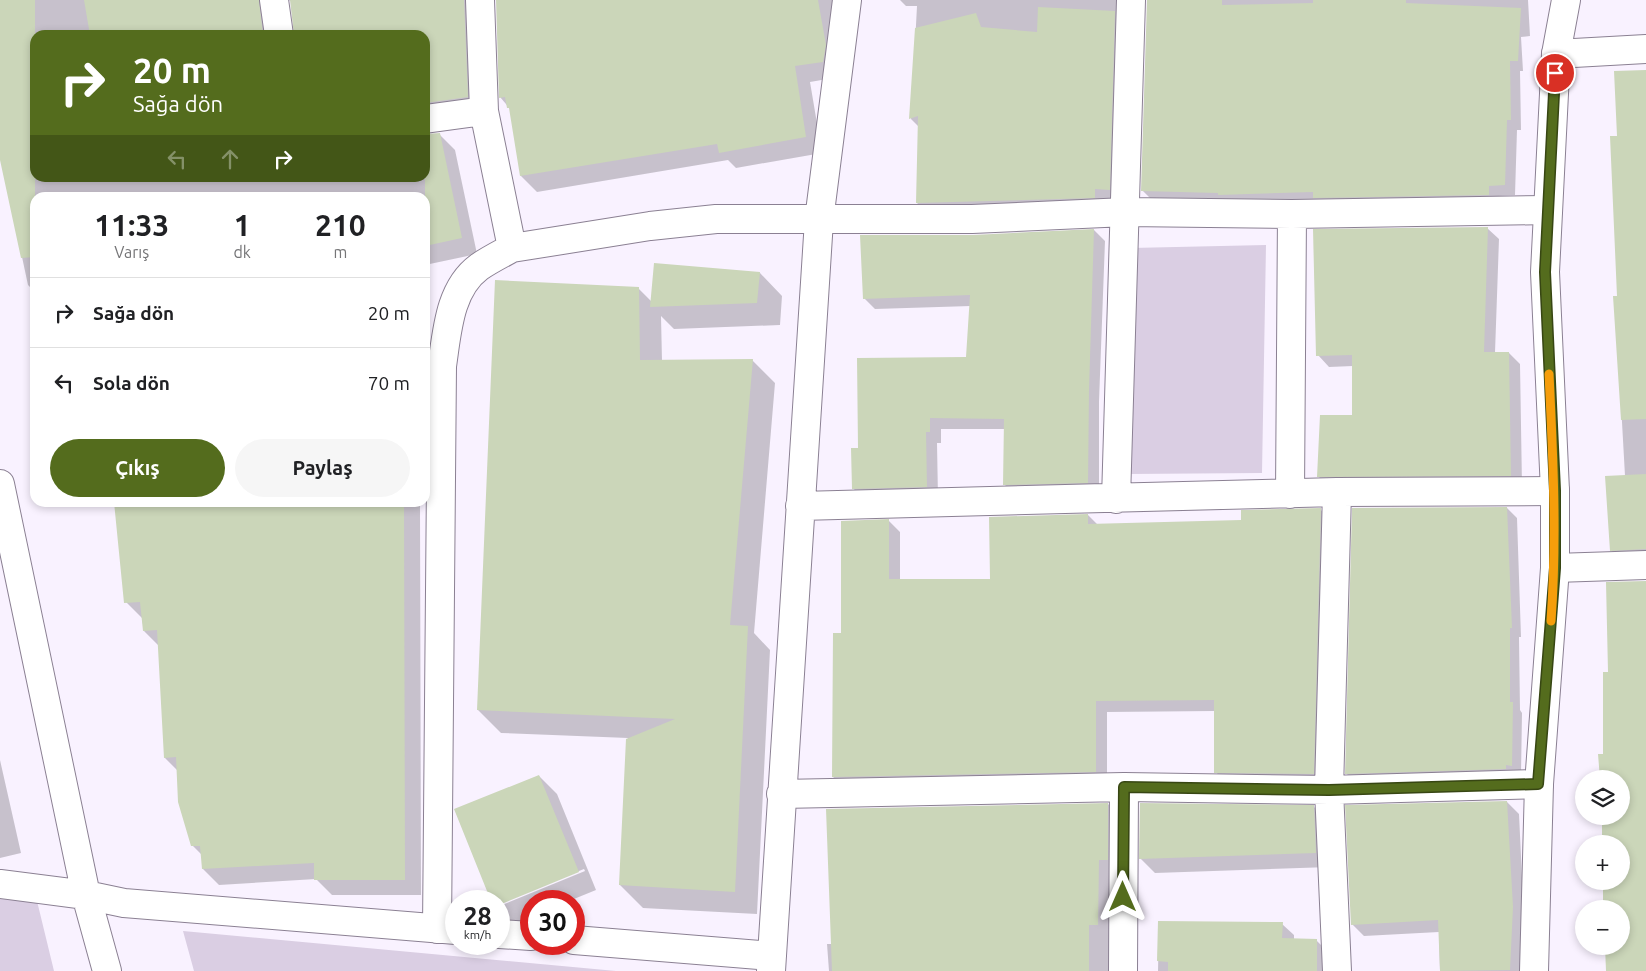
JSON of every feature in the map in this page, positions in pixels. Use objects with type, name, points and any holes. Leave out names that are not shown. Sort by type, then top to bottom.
[{"type":"street","points":[[274,0],[278,30]]},
{"type":"street","points":[[480,0],[484,111],[512,248]]},
{"type":"street","points":[[585,941],[771,964],[819,220],[847,0]]},
{"type":"street","points":[[1116,499],[1131,0]]},
{"type":"street","points":[[1534,971],[1538,784],[1555,568],[1555,491],[1545,272],[1556,54],[1566,0]]},
{"type":"street","points":[[1556,54],[1646,49]]},
{"type":"street","points":[[430,118],[484,111]]},
{"type":"street","points":[[447,890],[442,366],[449,316],[462,287],[477,268],[512,248],[650,226],[707,220],[972,219],[1126,212],[1292,214],[1548,210]]},
{"type":"street","points":[[1290,494],[1292,214]]},
{"type":"street","points":[[0,484],[86,895],[107,971]]},
{"type":"street","points":[[800,506],[1337,492],[1555,491]]},
{"type":"street","points":[[1337,492],[1329,790],[1337,971]]},
{"type":"street","points":[[1555,568],[1646,565]]},
{"type":"street","points":[[781,794],[1124,787],[1329,790],[1538,784]]},
{"type":"street","points":[[1123,971],[1124,787]]},
{"type":"street","points":[[0,884],[86,895],[124,903],[445,929]]},
{"type":"shaded area","points":[[1266,245],[1262,473],[1128,474],[1131,248]]},
{"type":"shaded area","points":[[0,897],[37,901],[54,971],[0,971]]},
{"type":"shaded area","points":[[183,931],[616,971],[194,971]]},
{"type":"building","points":[[0,0],[35,0],[35,30],[30,30],[30,182],[35,182],[35,192],[30,192],[30,257],[21,258],[0,160]]},
{"type":"building","points":[[84,0],[259,0],[262,30],[89,30]]},
{"type":"building","points":[[290,0],[464,0],[468,97],[430,102],[430,30],[293,30]]},
{"type":"building","points":[[496,0],[818,0],[826,45],[823,62],[795,66],[806,137],[719,153],[717,144],[520,176],[509,108],[507,108],[505,97],[499,98]]},
{"type":"building","points":[[1147,0],[1222,0],[1222,5],[1313,3],[1313,0],[1406,0],[1406,3],[1521,8],[1518,61],[1510,61],[1511,120],[1507,120],[1505,185],[1489,186],[1489,195],[1313,198],[1313,192],[1218,195],[1218,193],[1141,191]]},
{"type":"building","points":[[1038,7],[1115,11],[1110,190],[1095,189],[1095,198],[916,203],[918,116],[909,119],[915,28],[976,13],[981,27],[1037,32]]},
{"type":"building","points":[[1646,70],[1646,419],[1621,420],[1613,296],[1617,296],[1610,136],[1617,136],[1614,71]]},
{"type":"building","points":[[440,133],[462,238],[430,245],[430,192],[425,192],[425,182],[430,182],[430,134]]},
{"type":"building","points":[[1488,227],[1484,352],[1509,352],[1511,476],[1317,477],[1320,415],[1352,415],[1352,355],[1316,356],[1313,229]]},
{"type":"building","points":[[1094,229],[1088,483],[1003,485],[1004,419],[930,418],[930,432],[926,432],[927,487],[852,489],[851,448],[858,448],[857,358],[966,357],[970,295],[863,299],[860,235],[973,235]]},
{"type":"building","points":[[654,263],[760,272],[757,303],[650,307]]},
{"type":"building","points":[[495,280],[639,287],[640,360],[753,359],[730,625],[748,626],[735,892],[619,885],[626,739],[675,719],[477,710]]},
{"type":"building","points":[[1646,474],[1646,549],[1610,551],[1605,476]]},
{"type":"building","points":[[114,507],[404,507],[405,880],[314,880],[314,863],[202,869],[200,846],[191,846],[178,802],[176,757],[164,758],[157,630],[143,631],[140,602],[124,603]]},
{"type":"building","points":[[1507,507],[1512,628],[1510,628],[1510,702],[1513,702],[1512,766],[1506,765],[1506,769],[1345,774],[1352,508]]},
{"type":"building","points":[[1321,508],[1314,774],[1214,773],[1214,700],[1096,701],[1096,772],[832,777],[833,633],[841,633],[841,521],[889,519],[889,579],[990,579],[989,517],[1088,514],[1088,524],[1241,520],[1241,510]]},
{"type":"building","points":[[1646,581],[1646,971],[1606,971],[1605,955],[1630,955],[1630,900],[1603,900],[1603,890],[1630,890],[1630,835],[1602,835],[1602,825],[1630,825],[1630,770],[1599,770],[1598,754],[1603,754],[1603,672],[1608,672],[1606,582]]},
{"type":"building","points":[[539,775],[579,872],[535,890],[520,890],[520,896],[510,900],[510,890],[487,890],[454,809]]},
{"type":"building","points":[[1507,801],[1513,907],[1510,970],[1440,971],[1438,920],[1351,925],[1345,805]]},
{"type":"building","points":[[1108,803],[1108,860],[1099,860],[1098,925],[1089,925],[1089,971],[832,971],[826,809]]},
{"type":"building","points":[[1140,803],[1314,805],[1316,853],[1139,859]]},
{"type":"building","points":[[1158,921],[1283,922],[1282,938],[1317,939],[1317,971],[1168,971],[1168,962],[1157,961]]},
{"type":"slow traffic","points":[[1549,374],[1555,491],[1555,568],[1551,621]]},
{"type":"route","points":[[1123,897],[1124,787],[1329,790],[1538,784],[1555,568],[1555,491],[1545,272],[1555,73]]}]
